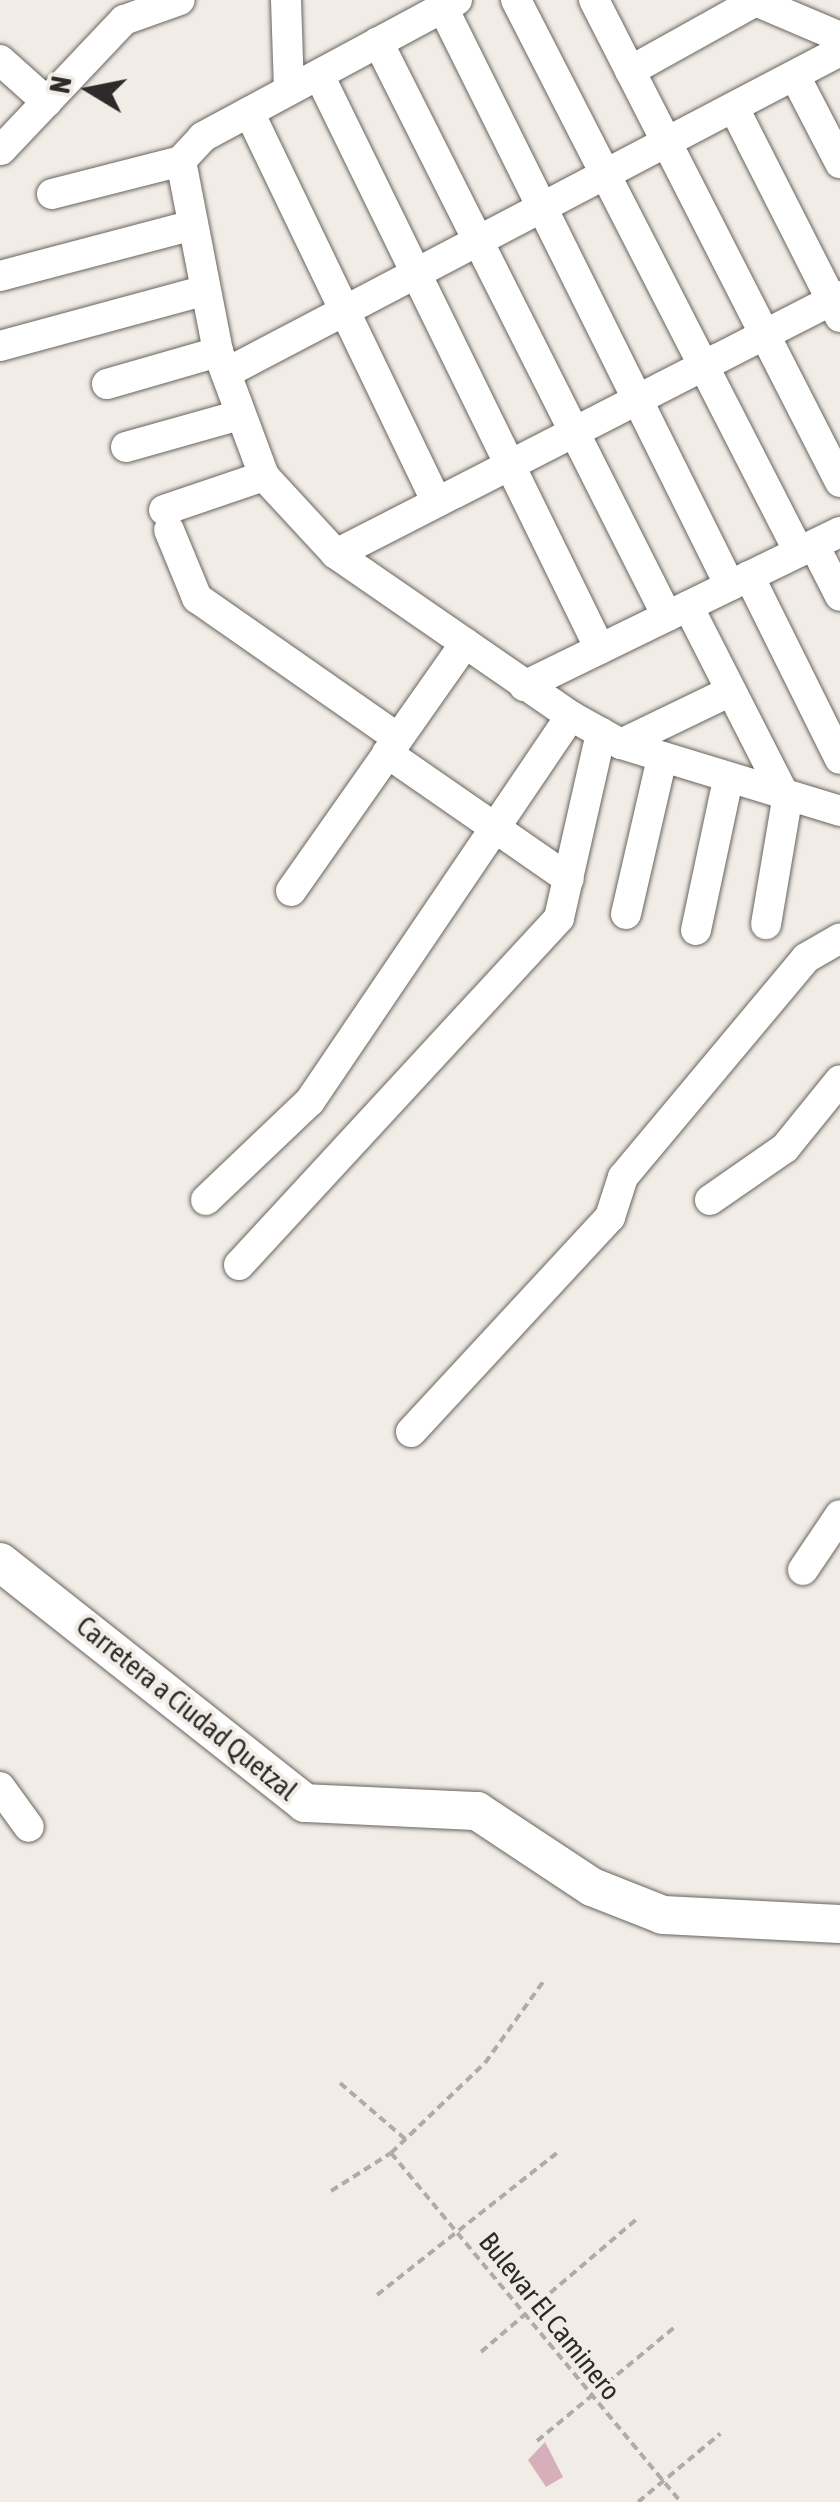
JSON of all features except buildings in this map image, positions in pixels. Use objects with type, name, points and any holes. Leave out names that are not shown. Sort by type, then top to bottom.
[{"type":"main road","name":"Carretera a Ciudad Quetzal","points":[[0,1562],[305,1803],[477,1811],[592,1887],[663,1915],[840,1924]]},
{"type":"street","points":[[100,0],[124,20]]},
{"type":"street","points":[[1,150],[124,20],[180,0]]},
{"type":"street","points":[[286,0],[290,90]]},
{"type":"street","points":[[516,0],[704,366],[818,543],[840,596]]},
{"type":"street","points":[[594,0],[840,482]]},
{"type":"street","points":[[630,72],[755,1],[792,8],[840,37]]},
{"type":"street","points":[[52,194],[181,162],[203,137],[450,4],[543,209],[638,400],[840,759]]},
{"type":"street","points":[[378,42],[574,432],[678,611],[731,690],[798,803],[766,924]]},
{"type":"street","points":[[107,384],[222,362],[345,311],[840,52]]},
{"type":"street","points":[[0,60],[47,102]]},
{"type":"street","points":[[318,75],[600,649]]},
{"type":"street","points":[[796,78],[835,143]]},
{"type":"street","points":[[336,554],[764,335],[837,305],[735,110]]},
{"type":"street","points":[[249,112],[437,502]]},
{"type":"street","points":[[181,162],[203,291],[236,416],[264,476],[336,554],[524,686],[611,738],[798,803],[840,811]]},
{"type":"street","points":[[0,276],[189,226]]},
{"type":"street","points":[[0,346],[203,291]]},
{"type":"street","points":[[126,447],[236,416]]},
{"type":"street","points":[[264,476],[166,520],[198,598],[393,745],[492,832],[569,880]]},
{"type":"street","points":[[524,686],[818,543]]},
{"type":"street","points":[[291,890],[465,642]]},
{"type":"street","points":[[611,738],[731,690]]},
{"type":"street","points":[[206,1200],[310,1101],[571,716]]},
{"type":"street","points":[[239,1265],[559,918],[611,738]]},
{"type":"street","points":[[626,914],[662,758]]},
{"type":"street","points":[[696,930],[728,780]]},
{"type":"street","points":[[798,803],[840,789]]},
{"type":"street","points":[[411,1432],[610,1217],[622,1177],[806,958],[840,938]]},
{"type":"street","points":[[710,1200],[785,1148],[840,1080]]},
{"type":"street","points":[[804,1570],[840,1515]]},
{"type":"street","points":[[0,1787],[29,1827]]},
{"type":"path","points":[[331,2191],[391,2153],[485,2064],[543,1982]]},
{"type":"path","points":[[340,2083],[405,2139]]},
{"type":"path","name":"Bulevar El Caminero","points":[[391,2153],[590,2400],[682,2502]]},
{"type":"path","points":[[376,2295],[557,2153]]},
{"type":"path","points":[[480,2352],[639,2217]]},
{"type":"path","points":[[537,2440],[676,2326]]},
{"type":"path","points":[[638,2502],[720,2434]]}]
